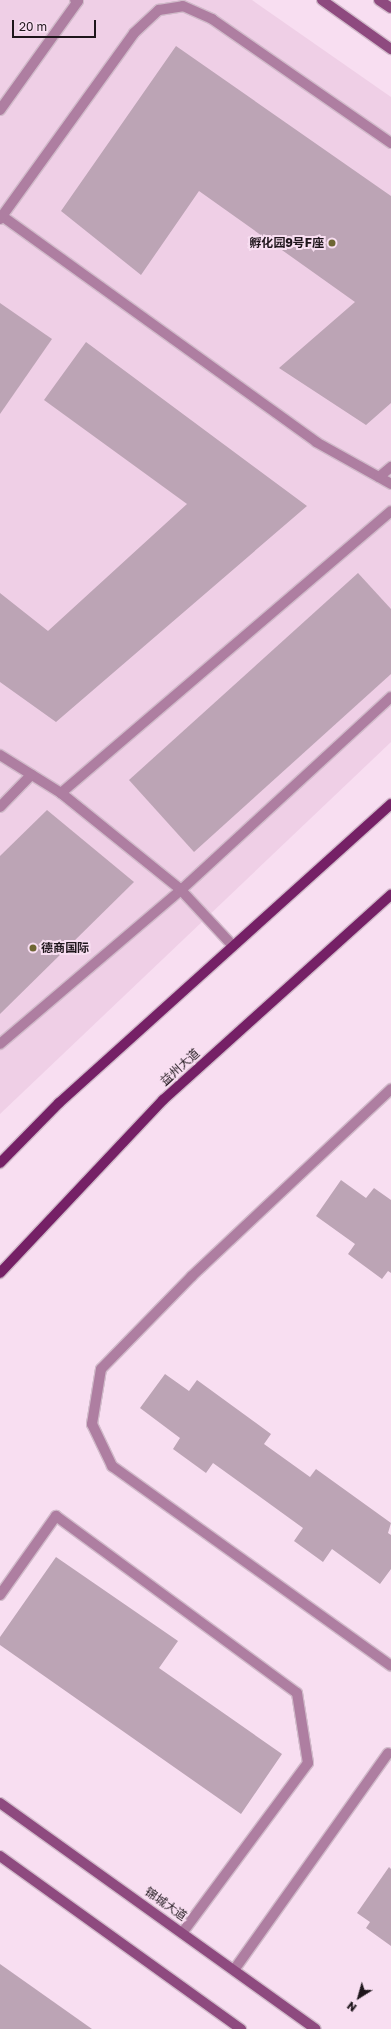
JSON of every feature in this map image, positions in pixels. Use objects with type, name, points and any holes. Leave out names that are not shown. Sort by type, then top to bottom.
[{"type":"main road","points":[[322,0],[391,49]]},
{"type":"main road","points":[[379,0],[391,8]]},
{"type":"main road","points":[[0,1163],[59,1102],[391,804]]},
{"type":"main road","name":"益州大道","points":[[0,1273],[163,1100],[391,895]]},
{"type":"main road","name":"锦城大道","points":[[0,1803],[183,1932],[316,2029]]},
{"type":"main road","points":[[0,1856],[241,2029]]},
{"type":"street","points":[[0,110],[77,0]]},
{"type":"street","points":[[391,144],[212,19],[183,6],[159,10],[134,33],[1,217],[316,442],[391,484]]},
{"type":"street","points":[[379,477],[391,467]]},
{"type":"street","points":[[61,794],[391,511]]},
{"type":"street","points":[[0,1044],[180,890],[391,697]]},
{"type":"street","points":[[0,755],[61,794],[180,890],[233,946]]},
{"type":"street","points":[[0,807],[31,775]]},
{"type":"street","points":[[391,1089],[192,1276],[101,1370],[92,1424],[112,1466],[391,1666]]},
{"type":"street","points":[[0,1595],[56,1516],[297,1693],[308,1763],[183,1932]]},
{"type":"street","points":[[234,1970],[388,1753]]},
{"type":"shaded area","points":[[0,0],[252,0],[391,97],[391,742],[0,1114]]},
{"type":"building","name":"孵化园9号F座","points":[[176,46],[391,196],[391,403],[366,425],[279,368],[355,302],[199,191],[141,275],[61,211]]},
{"type":"building","points":[[0,303],[52,339],[0,414]]},
{"type":"building","points":[[86,342],[307,506],[56,722],[0,682],[0,593],[48,631],[187,504],[44,400]]},
{"type":"building","points":[[358,573],[391,609],[391,674],[194,852],[129,780]]},
{"type":"building","name":"德商国际","points":[[47,810],[134,882],[0,1014],[0,856]]},
{"type":"building","points":[[341,1180],[366,1198],[374,1188],[391,1200],[391,1273],[388,1271],[382,1279],[348,1254],[355,1244],[316,1216]]},
{"type":"building","points":[[165,1374],[189,1391],[197,1380],[271,1434],[264,1444],[310,1477],[316,1469],[391,1523],[388,1533],[391,1535],[391,1569],[380,1584],[332,1549],[323,1562],[294,1541],[303,1528],[213,1463],[206,1473],[173,1449],[180,1438],[140,1408]]},
{"type":"building","points":[[56,1557],[178,1641],[159,1668],[282,1754],[241,1814],[0,1645],[0,1637]]},
{"type":"building","points":[[389,1867],[391,1869],[391,1946],[366,1928],[370,1922],[357,1913]]},
{"type":"building","points":[[0,1964],[92,2029],[0,2029]]},
{"type":"place","name":"孵化园9号F座","points":[[332,243]]},
{"type":"place","name":"德商国际","points":[[33,948]]}]
